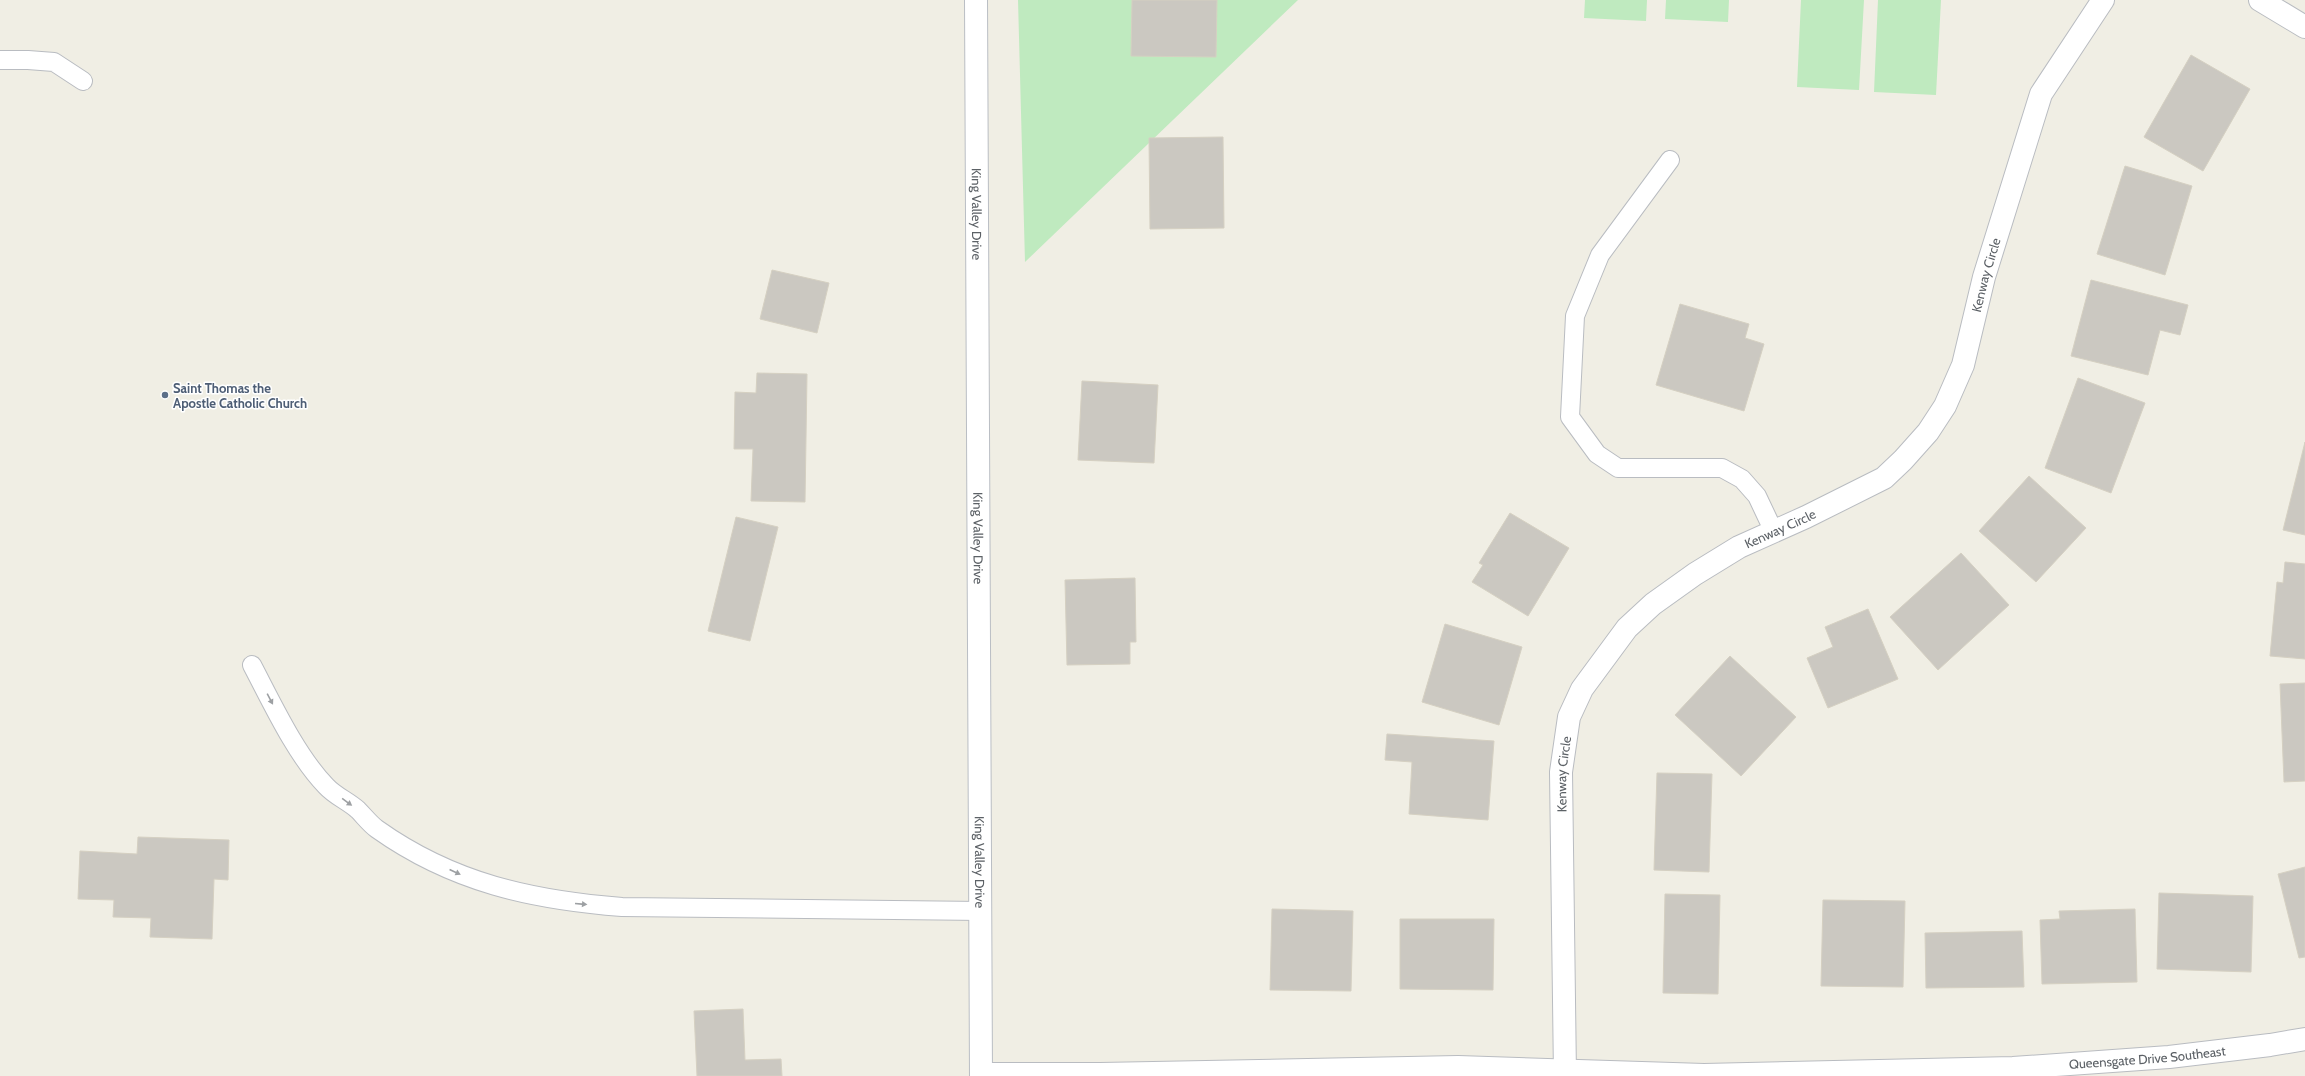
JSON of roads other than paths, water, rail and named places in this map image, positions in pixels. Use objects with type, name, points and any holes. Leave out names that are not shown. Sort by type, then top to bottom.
[{"type":"street","name":"King Valley Drive","points":[[976,0],[982,911],[981,1075]]},
{"type":"street","name":"Kenway Circle","points":[[1565,1072],[1561,772],[1569,717],[1582,689],[1627,628],[1654,604],[1695,574],[1738,547],[1774,532],[1884,478],[1903,460],[1928,432],[1945,406],[1963,365],[1984,277],[2041,94],[2103,0]]},
{"type":"street","points":[[2260,0],[2305,27]]},
{"type":"street","name":"Queensgate Drive Southeast","points":[[981,1075],[1458,1067],[1565,1072],[1704,1075],[2013,1068],[2169,1058],[2305,1039]]},
{"type":"lane","points":[[0,60],[54,62],[83,82]]},
{"type":"lane","points":[[1670,160],[1600,255],[1575,316],[1570,417],[1597,454],[1618,468],[1722,468],[1742,479],[1757,496],[1774,532]]},
{"type":"lane","points":[[252,665],[276,710],[307,762],[326,787],[357,809],[376,828],[424,857],[466,877],[517,892],[567,903],[622,907],[982,911]]},
{"type":"place","name":"Saint Thomas the Apostle Catholic Church","points":[[165,395]]}]
